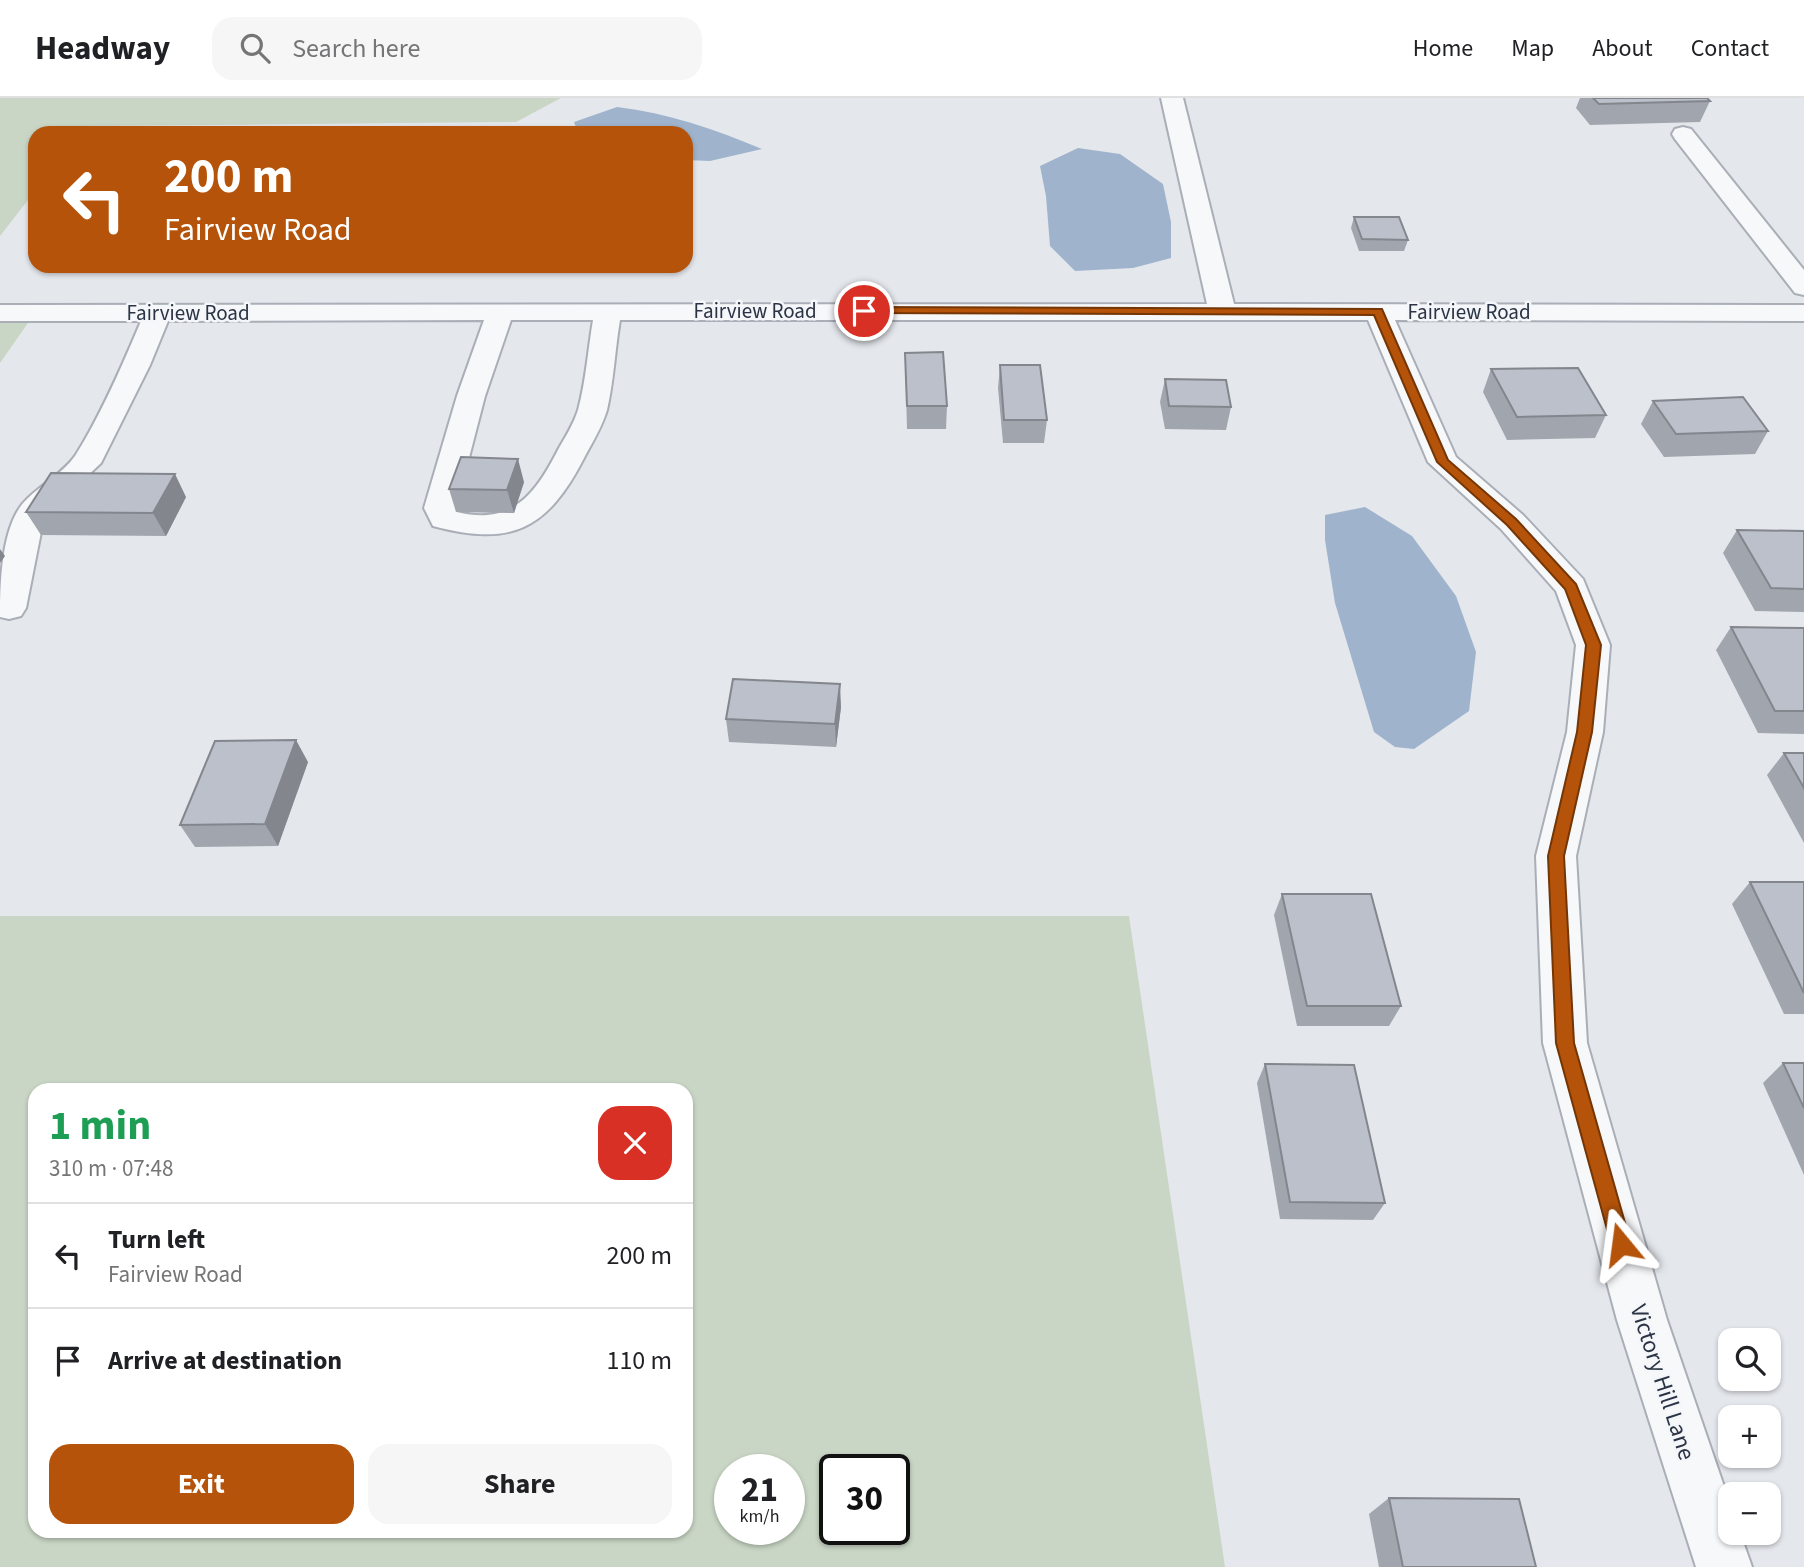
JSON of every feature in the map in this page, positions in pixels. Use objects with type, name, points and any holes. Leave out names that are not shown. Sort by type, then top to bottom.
[{"type":"street","points":[[1172,98],[1222,311]]},
{"type":"street","points":[[1683,134],[1804,287]]},
{"type":"street","points":[[500,312],[471,396],[440,508],[444,519],[469,527],[503,525],[524,517],[562,475],[592,409],[608,311]]},
{"type":"street","name":"Victory Hill Lane","points":[[1378,312],[1443,462],[1512,522],[1571,587],[1594,645],[1585,732],[1556,856],[1565,1043],[1642,1320],[1724,1567]]},
{"type":"street","name":"Fairview Road","points":[[0,313],[1804,313]]},
{"type":"street","points":[[9,608],[26,527],[35,508],[86,463],[136,365],[158,313]]},
{"type":"green space","points":[[0,98],[561,98],[516,122],[28,126],[28,200],[0,236]]},
{"type":"green space","points":[[37,310],[0,363],[0,311]]},
{"type":"green space","points":[[0,916],[1129,916],[1225,1567],[0,1567]]},
{"type":"water","points":[[617,107],[691,123],[762,149],[710,161],[693,160],[693,126],[575,126],[574,122]]},
{"type":"water","points":[[1078,148],[1120,154],[1163,184],[1171,222],[1171,258],[1133,268],[1075,271],[1050,246],[1046,196],[1040,166]]},
{"type":"water","points":[[1365,507],[1412,536],[1456,596],[1476,652],[1469,711],[1414,749],[1395,747],[1374,732],[1335,603],[1325,540],[1325,515]]},
{"type":"building","points":[[1593,98],[1707,98],[1710,101],[1599,104]]},
{"type":"building","points":[[1354,217],[1399,217],[1408,240],[1362,239]]},
{"type":"building","points":[[943,352],[947,406],[907,406],[905,353]]},
{"type":"building","points":[[1000,365],[1040,365],[1047,420],[1004,420]]},
{"type":"building","points":[[1578,368],[1606,415],[1517,417],[1491,369]]},
{"type":"building","points":[[1165,379],[1226,380],[1231,407],[1169,406]]},
{"type":"building","points":[[1743,397],[1768,431],[1676,434],[1653,401]]},
{"type":"building","points":[[461,457],[518,459],[507,490],[449,489]]},
{"type":"building","points":[[51,473],[175,474],[153,513],[26,512]]},
{"type":"building","points":[[1737,530],[1804,531],[1804,589],[1771,588]]},
{"type":"building","points":[[1731,627],[1804,628],[1804,711],[1775,711]]},
{"type":"building","points":[[733,679],[840,684],[835,724],[726,719]]},
{"type":"building","points":[[296,740],[265,824],[180,825],[215,741]]},
{"type":"building","points":[[1784,753],[1804,753],[1804,788]]},
{"type":"building","points":[[1750,882],[1804,882],[1804,993]]},
{"type":"building","points":[[1282,894],[1371,894],[1401,1006],[1307,1006]]},
{"type":"building","points":[[1783,1063],[1804,1063],[1804,1108]]},
{"type":"building","points":[[1265,1064],[1354,1065],[1385,1203],[1290,1202]]},
{"type":"building","points":[[1389,1498],[1519,1499],[1536,1567],[1403,1567]]},
{"type":"route","points":[[864,311],[1378,312],[1443,462],[1512,522],[1571,587],[1594,645],[1585,732],[1556,856],[1565,1043],[1621,1244]]}]
